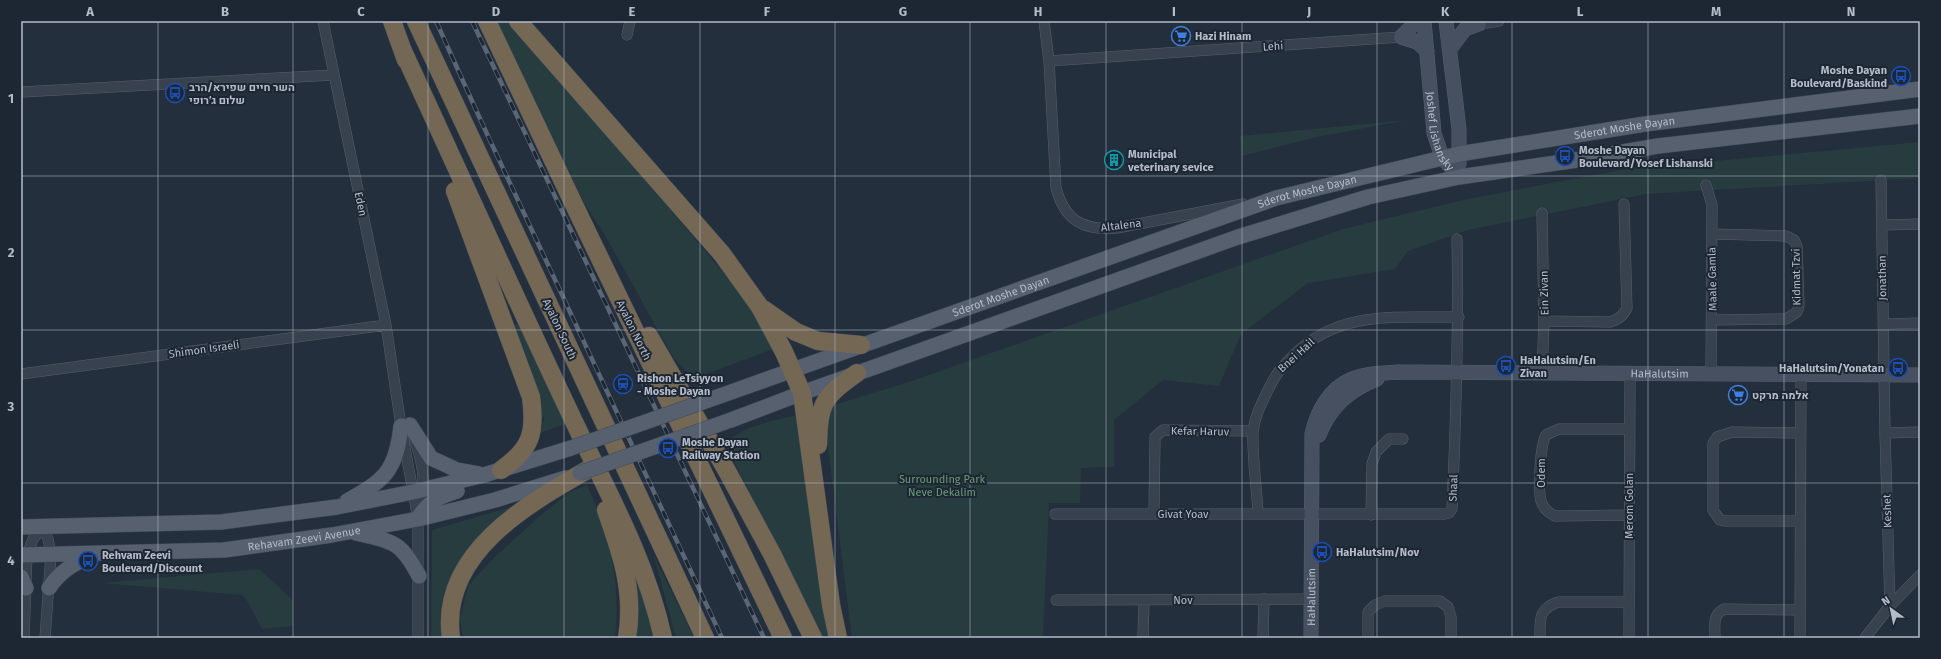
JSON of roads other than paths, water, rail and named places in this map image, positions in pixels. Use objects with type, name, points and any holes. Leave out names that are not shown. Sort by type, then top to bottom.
[{"type":"highway","points":[[392,21],[521,365],[531,397],[533,414],[532,430],[525,449],[517,459],[501,470]]},
{"type":"highway","name":"Ayalon South","points":[[416,21],[705,638]]},
{"type":"highway","name":"Ayalon North","points":[[487,21],[783,638]]},
{"type":"highway","points":[[518,21],[722,254],[760,307],[792,369],[802,393],[816,498],[838,638]]},
{"type":"highway","points":[[402,49],[569,412],[642,565],[652,593],[662,636]]},
{"type":"highway","points":[[578,213],[727,471],[772,554],[813,638]]},
{"type":"highway","points":[[760,307],[796,332],[818,342],[861,345]]},
{"type":"highway","points":[[816,498],[818,426],[822,406],[827,397],[857,373]]},
{"type":"highway","points":[[569,412],[625,566],[630,607],[627,638]]},
{"type":"highway","points":[[451,638],[450,614],[454,593],[459,580],[477,554],[500,528],[521,510],[583,472]]},
{"type":"main road","name":"Sderot Moshe Dayan","points":[[571,448],[1276,198],[1459,154],[1644,124],[1920,88]]},
{"type":"main road","name":"Sderot Moshe Dayan","points":[[583,472],[1238,237],[1368,197],[1459,177],[1570,161],[1658,146],[1920,116]]},
{"type":"main road","points":[[406,426],[431,458],[457,470],[484,475]]},
{"type":"main road","points":[[337,507],[373,487],[393,465],[406,426]]},
{"type":"main road","points":[[21,527],[221,522],[337,507],[418,491],[484,475],[571,448]]},
{"type":"main road","points":[[418,519],[422,510],[440,496],[528,472],[571,448]]},
{"type":"main road","name":"Rehavam Zeevi Avenue","points":[[24,555],[224,550],[351,532],[418,519],[495,500],[583,472]]},
{"type":"main road","points":[[351,532],[386,541],[402,548],[419,576]]},
{"type":"main road","points":[[49,588],[56,577],[65,569],[94,553]]},
{"type":"street","name":"Eden","points":[[324,21],[418,491],[418,638]]},
{"type":"street","points":[[627,35],[630,21]]},
{"type":"street","name":"Altalena","points":[[1044,21],[1049,61],[1053,156],[1056,188],[1065,209],[1071,218],[1084,225],[1099,230],[1276,198]]},
{"type":"street","points":[[1417,21],[1401,37],[1417,42],[1427,51]]},
{"type":"street","name":"Joshef Lishansky","points":[[1424,21],[1434,133],[1442,157],[1459,177]]},
{"type":"street","name":"Joshef Lishansky","points":[[1446,21],[1459,129],[1459,177]]},
{"type":"street","points":[[1462,21],[1479,24]]},
{"type":"street","points":[[1450,49],[1465,29],[1479,24],[1499,21]]},
{"type":"street","name":"Lehi","points":[[1049,61],[1401,37]]},
{"type":"street","points":[[21,92],[334,75]]},
{"type":"street","name":"Jonathan","points":[[1881,180],[1884,375]]},
{"type":"street","name":"Maale Gamla","points":[[1706,185],[1712,205],[1711,374]]},
{"type":"street","points":[[1544,321],[1610,322],[1624,314],[1627,308],[1624,204]]},
{"type":"street","name":"Ein Zivan","points":[[1542,213],[1544,321],[1542,373]]},
{"type":"street","points":[[1882,225],[1920,224]]},
{"type":"street","name":"Kidmat Tzvi","points":[[1712,234],[1786,236],[1794,240],[1797,246],[1799,306],[1797,312],[1786,319],[1712,320]]},
{"type":"street","points":[[1457,239],[1459,317],[1458,372]]},
{"type":"street","name":"Bnei Hail","points":[[1258,514],[1253,431],[1258,410],[1276,373],[1308,341],[1330,329],[1350,322],[1370,319],[1459,317]]},
{"type":"street","points":[[1883,324],[1920,323]]},
{"type":"street","name":"Shimon Israeli","points":[[21,374],[386,325]]},
{"type":"street","name":"HaHalutsim","points":[[1311,638],[1311,460],[1324,422],[1344,397],[1369,382],[1398,372],[1920,375]]},
{"type":"street","name":"Shaal","points":[[1311,514],[1371,515],[1449,513],[1452,508],[1458,372]]},
{"type":"street","name":"Merom Golan","points":[[1629,638],[1630,373]]},
{"type":"street","points":[[1800,638],[1801,374]]},
{"type":"street","name":"Keshet","points":[[1884,375],[1890,606]]},
{"type":"street","name":"Odem","points":[[1629,515],[1555,516],[1548,513],[1541,501],[1540,450],[1546,435],[1559,429],[1630,429]]},
{"type":"street","name":"Kefar Haruv","points":[[1154,514],[1155,436],[1163,430],[1253,431]]},
{"type":"street","points":[[1800,521],[1720,520],[1713,510],[1713,443],[1717,437],[1732,432],[1801,434]]},
{"type":"street","points":[[1885,433],[1920,432]]},
{"type":"street","points":[[1371,515],[1372,464],[1376,452],[1389,439],[1403,439]]},
{"type":"street","name":"Givat Yoav","points":[[1055,514],[1311,514]]},
{"type":"street","points":[[24,638],[24,555],[43,527],[52,554],[45,638]]},
{"type":"street","points":[[1864,638],[1890,606],[1920,575]]},
{"type":"street","points":[[1263,638],[1264,599]]},
{"type":"street","name":"Nov","points":[[1056,600],[1311,599]]},
{"type":"street","points":[[1143,638],[1144,600]]},
{"type":"street","points":[[1368,638],[1368,612],[1375,605],[1384,601],[1440,601],[1448,607],[1451,617],[1451,638]]},
{"type":"street","points":[[1540,638],[1540,617],[1547,606],[1558,602],[1629,602]]},
{"type":"street","points":[[1715,638],[1715,618],[1719,612],[1724,609],[1800,610]]},
{"type":"railway","points":[[436,21],[481,121],[722,638]]},
{"type":"railway","points":[[472,21],[764,638]]},
{"type":"place","name":"Hazi Hinam","points":[[1181,36]]},
{"type":"place","name":"Moshe Dayan Boulevard/Baskind","points":[[1901,76]]},
{"type":"place","name":"השר חיים שפירא/הרב שלום ג׳רופי","points":[[175,93]]},
{"type":"place","name":"Moshe Dayan Boulevard/Yosef Lishanski","points":[[1565,156]]},
{"type":"place","name":"Municipal veterinary sevice","points":[[1114,160]]},
{"type":"place","name":"HaHalutsim/En Zivan","points":[[1506,366]]},
{"type":"place","name":"HaHalutsim/Yonatan","points":[[1898,368]]},
{"type":"place","name":"Rishon LeTsiyyon - Moshe Dayan","points":[[623,384]]},
{"type":"place","name":"אלמה מרקט","points":[[1738,395]]},
{"type":"place","name":"Moshe Dayan Railway Station","points":[[668,448]]},
{"type":"place","name":"HaHalutsim/Nov","points":[[1322,552]]},
{"type":"place","name":"Rehvam Zeevi Boulevard/Discount","points":[[88,561]]},
{"type":"park label","name":"Surrounding Park Neve Dekalim","points":[[942,485]]}]
